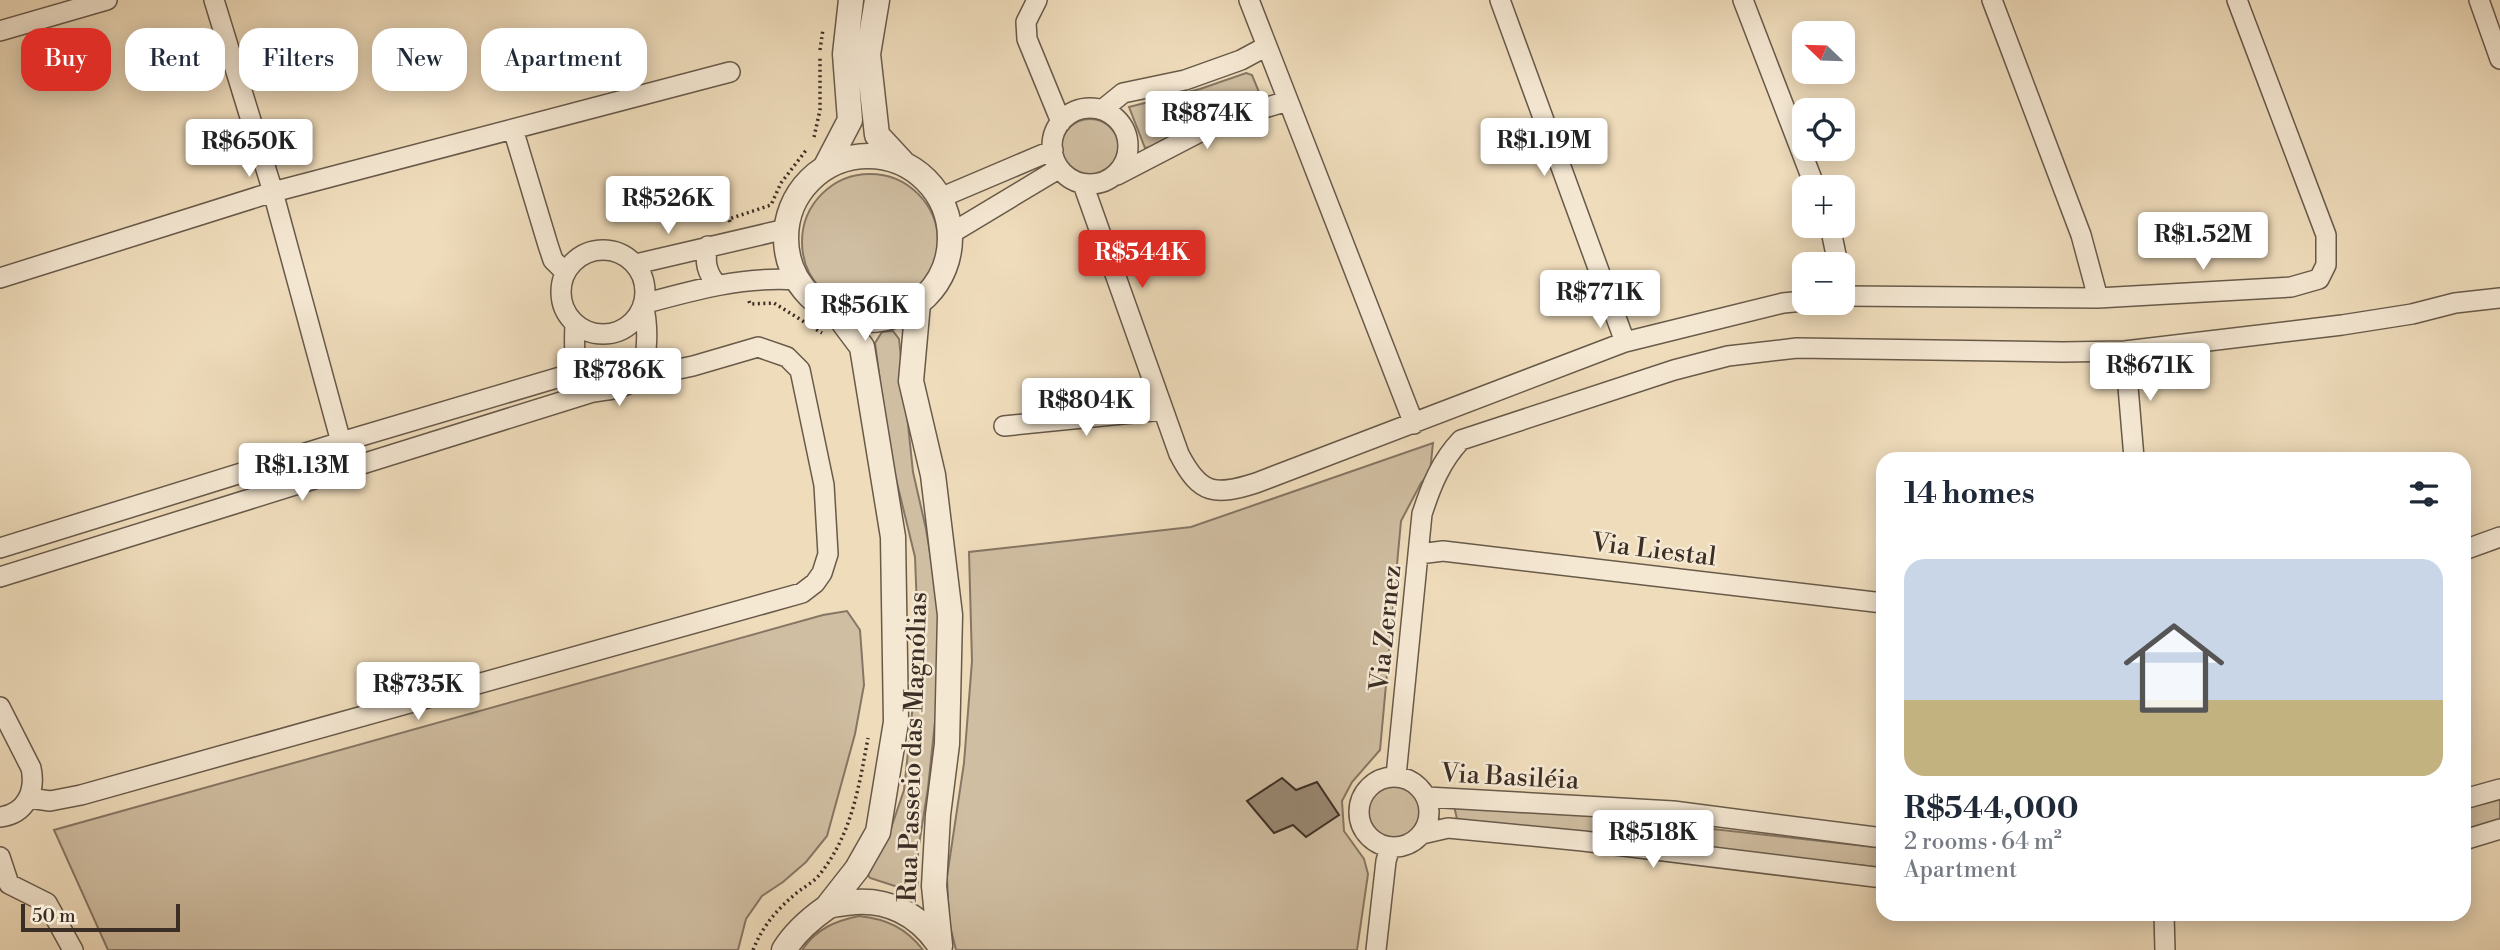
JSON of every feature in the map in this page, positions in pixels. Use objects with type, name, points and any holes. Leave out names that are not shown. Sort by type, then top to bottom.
[{"type":"street","points":[[0,31],[107,0]]},
{"type":"street","points":[[214,0],[273,192],[341,442]]},
{"type":"street","name":"Rua Passeio das Magnólias","points":[[825,168],[850,120],[845,54],[851,0]]},
{"type":"street","name":"Rua Passeio das Magnólias","points":[[877,0],[868,54],[877,135],[902,163],[923,177],[940,198],[947,215],[949,254],[943,273],[933,289],[918,303],[900,314],[880,320],[859,320],[838,315],[808,296],[797,280],[787,251],[786,229],[792,206],[806,185],[825,168],[849,158],[876,156],[902,163]]},
{"type":"street","points":[[1037,0],[1026,22],[1027,39],[1061,122]]},
{"type":"street","points":[[1249,0],[1414,424]]},
{"type":"street","points":[[1500,0],[1625,342]]},
{"type":"street","points":[[1743,0],[1810,175]]},
{"type":"street","points":[[1992,0],[2081,235],[2098,298]]},
{"type":"street","points":[[1855,295],[2098,298],[2291,287],[2311,283],[2323,275],[2328,256],[2326,234],[2238,0]]},
{"type":"street","points":[[2479,0],[2500,59]]},
{"type":"street","points":[[1102,110],[1123,93],[1185,80],[1241,60],[1267,46]]},
{"type":"street","points":[[0,278],[273,192],[730,72]]},
{"type":"street","points":[[1116,175],[1123,166],[1129,144],[1121,123],[1102,110],[1080,110],[1069,114],[1051,139],[1053,150],[1058,169],[1069,180],[1083,184],[1106,182],[1223,120],[1288,101]]},
{"type":"street","points":[[513,129],[550,253],[565,272]]},
{"type":"street","points":[[940,198],[1053,150]]},
{"type":"street","points":[[950,234],[1058,169]]},
{"type":"street","points":[[1083,184],[1186,469],[1195,482],[1217,492],[1256,483],[1625,342],[1792,302]]},
{"type":"street","points":[[635,264],[786,229]]},
{"type":"street","points":[[708,246],[706,263],[717,285]]},
{"type":"street","points":[[598,249],[625,255],[635,264],[642,276],[645,290],[637,317],[614,332],[594,333],[575,324],[566,313],[561,300],[565,272],[573,261],[584,253],[598,249]]},
{"type":"street","points":[[643,304],[717,285],[769,277],[797,280]]},
{"type":"street","name":"Via Zernez","points":[[1396,776],[1422,514],[1431,487],[1450,451],[1461,440],[1674,370],[1728,356],[1797,348],[2125,351],[2342,325],[2412,314],[2455,303],[2500,298]]},
{"type":"street","name":"Rua Passeio das Magnólias","points":[[918,303],[911,381],[933,475],[950,615],[947,744],[938,815],[934,886],[941,947]]},
{"type":"street","points":[[635,378],[643,360],[648,332],[643,304]]},
{"type":"street","name":"Rua Passeio das Magnólias","points":[[784,950],[795,934],[828,906],[857,869],[878,832],[896,722],[893,537],[862,347],[838,315]]},
{"type":"street","points":[[575,324],[574,357],[577,372],[583,383],[593,392]]},
{"type":"street","points":[[0,577],[593,392],[611,390],[635,378],[693,366],[758,347],[787,357],[800,370],[824,485],[828,554],[822,573],[815,583],[802,593],[81,795],[50,801],[29,799]]},
{"type":"street","points":[[2125,351],[2133,452]]},
{"type":"street","points":[[0,548],[577,372]]},
{"type":"street","points":[[1004,426],[1163,410]]},
{"type":"street","points":[[2471,547],[2500,537]]},
{"type":"street","name":"Via Liestal","points":[[1419,554],[1443,551],[1876,602]]},
{"type":"street","points":[[0,707],[31,768],[33,788],[29,799],[15,813],[0,817]]},
{"type":"street","points":[[1422,834],[1430,816],[1427,797],[1414,782],[1396,776],[1377,781],[1369,787],[1360,804],[1361,824],[1372,839],[1390,847],[1408,844],[1422,834],[1448,828],[1876,877]]},
{"type":"street","points":[[2471,797],[2500,789]]},
{"type":"street","name":"Via Basiléia","points":[[1427,797],[1673,811],[1876,837]]},
{"type":"street","points":[[2471,838],[2500,829]]},
{"type":"street","points":[[1376,950],[1384,870],[1390,847]]},
{"type":"street","points":[[0,857],[4,888],[47,903],[73,950]]},
{"type":"street","points":[[828,906],[878,902],[895,907],[926,928],[941,947]]},
{"type":"street","points":[[2164,921],[2165,950]]},
{"type":"shaded area","points":[[1246,73],[1252,75],[1259,92],[1257,94],[1204,115],[1154,146],[1145,148],[1129,107],[1200,89]]},
{"type":"shaded area","points":[[1090,119],[1101,121],[1114,132],[1119,148],[1117,159],[1106,172],[1090,177],[1079,175],[1066,164],[1061,148],[1063,137],[1074,124]]},
{"type":"shaded area","points":[[870,174],[896,179],[918,194],[933,216],[938,242],[933,268],[918,290],[896,305],[870,310],[844,305],[822,290],[807,268],[802,242],[807,216],[822,194],[844,179]]},
{"type":"shaded area","points":[[893,331],[899,339],[913,472],[940,613],[938,693],[918,851],[918,885],[915,890],[901,888],[868,875],[887,840],[904,790],[916,675],[915,557],[889,450],[875,343],[882,332]]},
{"type":"shaded area","points":[[1433,443],[1430,472],[1421,483],[1401,521],[1380,750],[1352,782],[1342,801],[1344,831],[1364,859],[1368,874],[1357,950],[956,950],[949,922],[947,877],[964,763],[972,661],[969,552],[1191,527]]},
{"type":"shaded area","points":[[847,611],[860,630],[864,685],[855,734],[827,836],[806,862],[762,896],[746,919],[738,950],[108,950],[54,830],[823,615]]},
{"type":"shaded area","points":[[1387,784],[1399,784],[1414,792],[1422,807],[1422,819],[1414,834],[1399,842],[1387,842],[1372,834],[1364,819],[1364,807],[1372,792]]},
{"type":"shaded area","points":[[2500,797],[2500,825],[2471,833],[2471,804]]},
{"type":"shaded area","points":[[1461,801],[1876,847],[1876,867],[1461,823],[1457,819],[1454,806]]},
{"type":"shaded area","points":[[859,916],[878,919],[895,926],[910,936],[923,950],[802,950],[813,937],[827,927]]},
{"type":"building","points":[[1282,778],[1296,790],[1317,782],[1339,815],[1306,837],[1293,825],[1274,833],[1247,801]]}]
